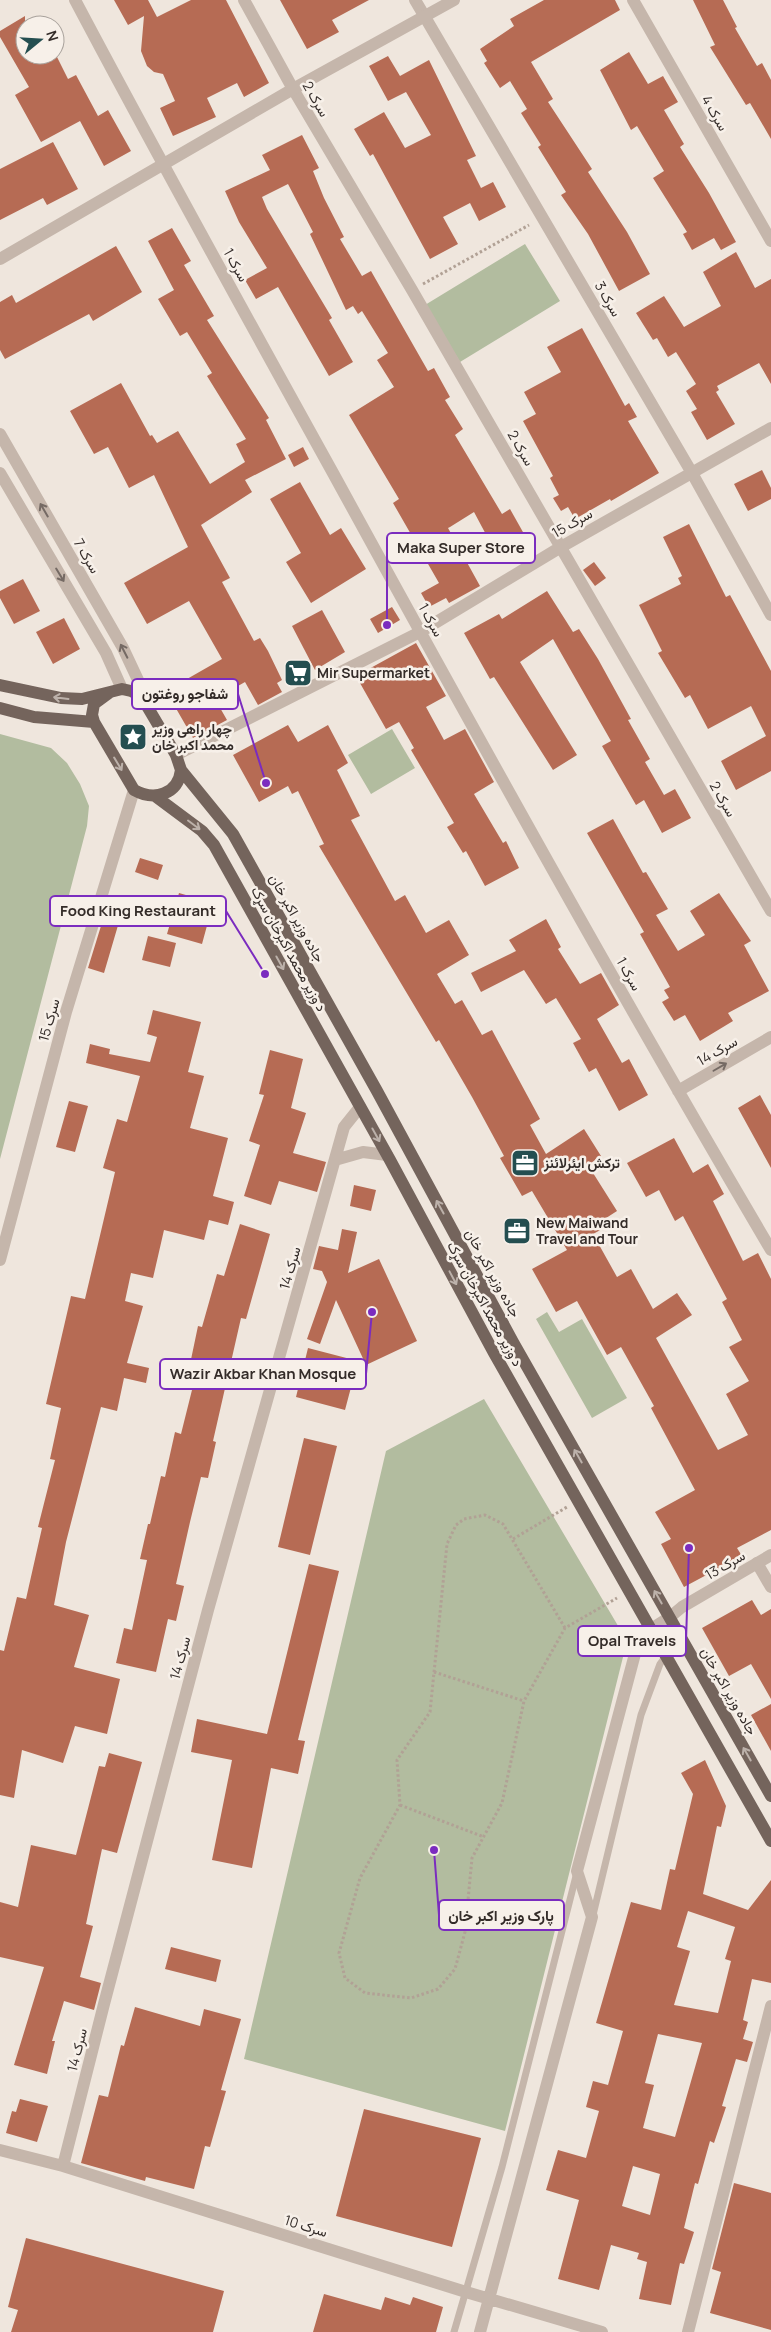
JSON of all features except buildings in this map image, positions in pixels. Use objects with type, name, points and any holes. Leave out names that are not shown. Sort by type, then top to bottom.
[{"type":"main road","points":[[0,685],[61,698],[82,699],[122,689],[141,696],[176,755],[181,770],[175,786],[166,793],[155,796],[144,795],[134,790],[94,722],[92,715],[94,704],[109,693]]},
{"type":"main road","points":[[0,708],[34,716],[94,722]]},
{"type":"main road","name":"جاده وزیر اکبر خان","points":[[181,770],[233,834],[377,1091],[513,1342],[771,1796]]},
{"type":"main road","name":"د وزیر محمد اکبرخان سړک","points":[[155,796],[202,831],[214,845],[360,1106],[494,1352],[771,1841]]},
{"type":"street","name":"سرک 1","points":[[75,0],[420,632],[678,1092],[771,1250]]},
{"type":"street","name":"سرک 2","points":[[244,0],[292,89],[412,290],[771,911]]},
{"type":"street","name":"سرک 3","points":[[415,0],[692,473],[771,615]]},
{"type":"street","points":[[0,260],[292,89],[454,0]]},
{"type":"street","name":"سرک 4","points":[[633,0],[771,241]]},
{"type":"street","name":"سرک 15","points":[[176,755],[420,632],[560,547],[771,428]]},
{"type":"street","name":"سرک 7","points":[[0,434],[123,648],[138,680],[141,696]]},
{"type":"street","points":[[0,473],[106,653],[122,689]]},
{"type":"street","name":"سرک 15","points":[[0,1260],[2,1245],[66,1012],[134,790]]},
{"type":"street","name":"سرک 14","points":[[678,1092],[771,1037]]},
{"type":"street","name":"سرک 14","points":[[63,2166],[106,1994],[208,1610],[344,1127],[360,1106]]},
{"type":"street","points":[[335,1160],[363,1152],[387,1155]]},
{"type":"street","name":"سرک 13","points":[[651,1629],[670,1618],[682,1607],[771,1555]]},
{"type":"street","points":[[757,1563],[771,1587]]},
{"type":"street","points":[[480,2332],[592,1917],[578,1871],[636,1650],[651,1629]]},
{"type":"street","points":[[688,2332],[771,2006]]},
{"type":"street","name":"سرک 10","points":[[0,2150],[63,2166],[466,2292],[602,2332]]},
{"type":"lane","points":[[592,1917],[641,1716],[660,1664],[666,1656],[685,1644]]},
{"type":"lane","points":[[454,2332],[502,2167],[578,1871]]},
{"type":"path","points":[[412,290],[543,217]]},
{"type":"path","points":[[513,1538],[578,1501]]},
{"type":"path","points":[[565,1628],[503,1524],[485,1515],[464,1519],[450,1534],[447,1544],[430,1712],[397,1760],[400,1805],[360,1878],[339,1953],[345,1978],[366,1993],[411,1998],[438,1989],[455,1969],[465,1932],[472,1858],[502,1803],[524,1701],[565,1628],[629,1591]]},
{"type":"path","points":[[434,1672],[524,1701]]},
{"type":"path","points":[[400,1805],[484,1837]]},
{"type":"green space","points":[[525,244],[560,301],[460,362],[425,305]]},
{"type":"green space","points":[[392,729],[415,768],[371,794],[348,755]]},
{"type":"green space","points":[[0,734],[51,748],[67,763],[80,784],[89,806],[87,826],[0,1159]]},
{"type":"green space","points":[[547,1312],[559,1332],[582,1319],[627,1398],[592,1418],[536,1319]]},
{"type":"green space","points":[[484,1399],[627,1641],[505,2131],[244,2059],[386,1451]]},
{"type":"place","name":"Maka Super Store","points":[[387,625]]},
{"type":"place","name":"Mir Supermarket","points":[[298,673]]},
{"type":"place","name":"چهار راهی وزیر محمد اکبر خان","points":[[133,737]]},
{"type":"place","name":"شفاجو روغتون","points":[[266,783]]},
{"type":"place","name":"Food King Restaurant","points":[[265,974]]},
{"type":"place","name":"ترکش ایئرلائنز","points":[[525,1163]]},
{"type":"place","name":"New Maiwand Travel and Tour","points":[[517,1231]]},
{"type":"place","name":"Wazir Akbar Khan Mosque","points":[[372,1312]]},
{"type":"place","name":"Opal Travels","points":[[689,1548]]},
{"type":"place","name":"پارک وزیر اکبر خان","points":[[434,1850]]}]
